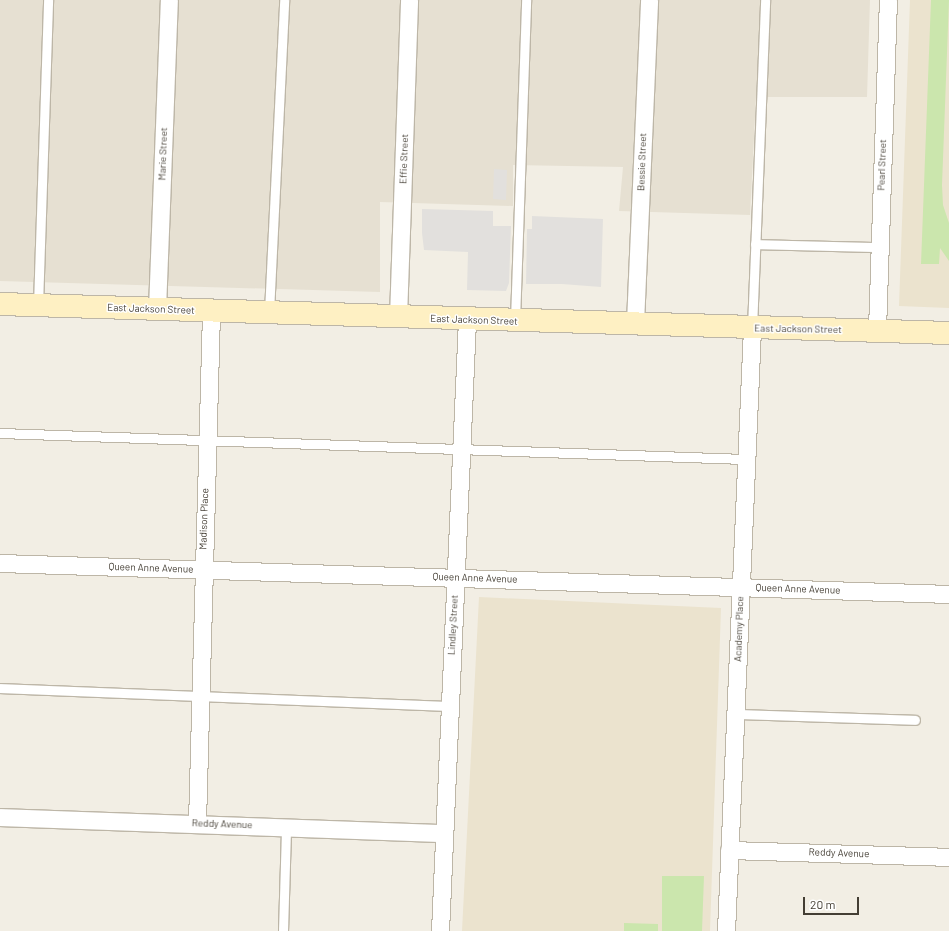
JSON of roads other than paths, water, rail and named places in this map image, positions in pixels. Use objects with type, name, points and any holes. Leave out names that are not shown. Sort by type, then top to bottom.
[{"type":"street","name":"Marie Street","points":[[157,309],[169,0]]},
{"type":"street","name":"Effie Street","points":[[398,317],[409,0]]},
{"type":"street","name":"Bessie Street","points":[[635,323],[648,0]]},
{"type":"street","name":"Pearl Street","points":[[877,330],[888,0]]},
{"type":"street","name":"East Jackson Street","points":[[0,304],[211,312],[269,312],[514,321],[635,323],[752,328],[949,333]]},
{"type":"street","name":"Madison Place","points":[[197,823],[202,569],[211,312]]},
{"type":"street","name":"Lindley Street","points":[[440,931],[467,319]]},
{"type":"street","name":"Academy Place","points":[[726,931],[752,328]]},
{"type":"street","name":"Queen Anne Avenue","points":[[0,563],[949,594]]},
{"type":"street","name":"Reddy Avenue","points":[[0,817],[444,833]]},
{"type":"street","name":"Reddy Avenue","points":[[729,850],[949,857]]},
{"type":"lane","points":[[38,305],[48,0]]},
{"type":"lane","points":[[269,312],[284,0]]},
{"type":"lane","points":[[514,321],[526,0]]},
{"type":"lane","points":[[752,328],[764,0]]},
{"type":"lane","points":[[755,244],[880,247]]},
{"type":"lane","points":[[0,433],[746,459]]},
{"type":"lane","points":[[0,688],[450,706]]},
{"type":"lane","points":[[735,714],[915,720]]},
{"type":"lane","points":[[282,931],[286,827]]}]
